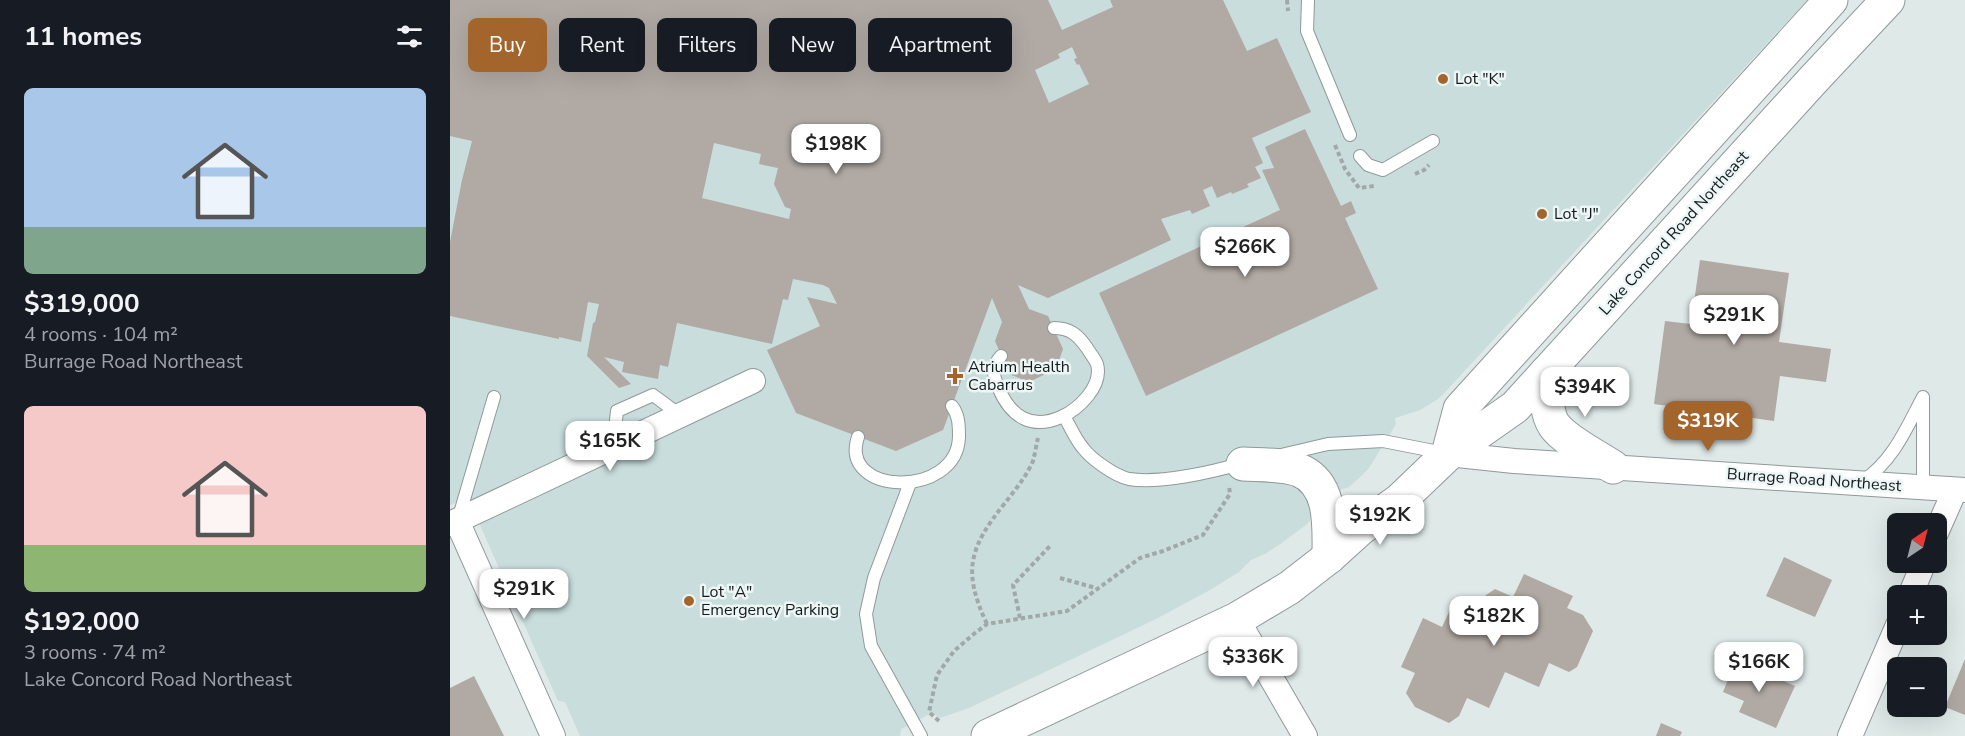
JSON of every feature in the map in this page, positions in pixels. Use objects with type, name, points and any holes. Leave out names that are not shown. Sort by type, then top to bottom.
[{"type":"main road","points":[[1448,453],[1460,409],[1831,0]]},
{"type":"main road","name":"Lake Concord Road Northeast","points":[[988,736],[1238,619],[1289,588],[1361,528],[1400,500],[1448,453],[1515,406],[1888,0]]},
{"type":"main road","points":[[1546,373],[1548,407],[1554,425],[1573,442],[1613,467]]},
{"type":"main road","points":[[1235,466],[1290,468],[1300,471],[1314,481],[1327,503],[1329,557]]},
{"type":"street","points":[[553,736],[454,522],[753,381]]},
{"type":"street","name":"Burrage Road Northeast","points":[[1448,453],[1514,461],[1960,490]]},
{"type":"street","points":[[1947,513],[1960,490]]},
{"type":"street","points":[[1238,619],[1305,736]]},
{"type":"street","points":[[1850,736],[1889,645]]},
{"type":"lane","points":[[1308,0],[1307,31],[1350,135]]},
{"type":"lane","points":[[1360,156],[1368,165],[1383,170],[1433,141]]},
{"type":"lane","points":[[1002,356],[994,365],[993,373],[1006,405],[1014,413],[1025,419],[1042,423],[1064,416],[1085,400],[1096,383],[1097,364],[1075,333],[1066,329],[1054,328]]},
{"type":"lane","points":[[454,522],[494,397]]},
{"type":"lane","points":[[1860,483],[1873,475],[1890,456],[1923,397],[1923,488]]},
{"type":"lane","points":[[858,437],[855,453],[862,469],[886,481],[909,483],[936,475],[949,463],[958,446],[958,419],[952,406]]},
{"type":"lane","points":[[1064,416],[1083,448],[1101,465],[1127,478],[1158,480],[1235,466],[1328,444],[1383,441],[1448,453]]},
{"type":"lane","points":[[909,483],[874,578],[866,614],[871,646],[921,736]]},
{"type":"path","points":[[987,624],[977,603],[972,580],[975,549],[987,525],[1021,483],[1033,460],[1042,423]]},
{"type":"path","points":[[939,721],[929,712],[937,675],[954,651],[987,624],[1067,611],[1140,558],[1203,535],[1230,494],[1235,466]]},
{"type":"path","points":[[1020,618],[1013,585],[1050,546]]},
{"type":"path","points":[[1060,578],[1097,589]]},
{"type":"shaded area","name":"Atrium Health Cabarrus","points":[[450,0],[1807,0],[1447,390],[1438,399],[1420,410],[1395,418],[1396,424],[1369,468],[1349,487],[1340,490],[1319,509],[1307,524],[1265,554],[1251,560],[1239,572],[1156,619],[969,708],[940,718],[932,713],[901,729],[900,736],[580,736],[565,702],[558,701],[468,498],[450,505]]},
{"type":"building","points":[[450,0],[1048,0],[1062,30],[1113,7],[1110,0],[1223,0],[1247,51],[1277,38],[1311,112],[1252,138],[1263,163],[1255,167],[1261,178],[1247,184],[1249,187],[1217,198],[1212,186],[1203,190],[1210,206],[1192,214],[1190,210],[1161,219],[1171,240],[1048,298],[1018,285],[1029,309],[1048,316],[1063,349],[1056,369],[1029,382],[1009,374],[995,341],[1002,322],[992,298],[943,430],[896,451],[796,413],[767,350],[820,326],[807,297],[837,304],[829,288],[823,285],[793,279],[788,300],[783,299],[772,344],[677,323],[668,367],[660,365],[658,379],[622,372],[624,362],[604,357],[631,384],[619,388],[587,356],[599,304],[588,302],[581,342],[450,316],[450,242],[472,141],[450,136]],"holes":[[[1072,47],[1077,58],[1074,59],[1089,84],[1049,103],[1035,70],[1060,58],[1058,54]],[[714,143],[761,154],[759,164],[778,168],[774,184],[785,207],[791,209],[789,219],[702,198]]]},
{"type":"building","points":[[1305,129],[1341,206],[1351,201],[1356,213],[1345,218],[1378,289],[1146,396],[1099,293],[1280,210],[1262,170],[1274,168],[1265,147]]},
{"type":"building","points":[[1700,260],[1789,273],[1779,342],[1831,349],[1826,382],[1780,376],[1774,421],[1654,404],[1665,321],[1691,324]]},
{"type":"building","points":[[1784,557],[1832,580],[1815,617],[1766,596]]},
{"type":"building","points":[[1524,574],[1573,596],[1567,608],[1583,615],[1593,631],[1577,667],[1569,672],[1549,663],[1539,687],[1505,672],[1489,708],[1467,698],[1459,716],[1449,723],[1415,707],[1406,693],[1415,673],[1401,667],[1423,618],[1442,627],[1450,610],[1459,604],[1478,612],[1486,595],[1495,589],[1513,597]]},
{"type":"building","points":[[1965,659],[1965,715],[1947,708],[1947,702]]},
{"type":"building","points":[[1736,660],[1795,686],[1776,728],[1739,712],[1744,701],[1723,692]]},
{"type":"building","points":[[474,676],[504,736],[450,736],[450,688]]},
{"type":"building","points":[[1661,723],[1682,732],[1680,736],[1656,736]]},
{"type":"place","name":"Lot \"K\"","points":[[1443,79]]},
{"type":"place","name":"Lot \"J\"","points":[[1542,214]]},
{"type":"place","name":"Atrium Health Cabarrus","points":[[955,376]]},
{"type":"place","name":"Lot \"A\" Emergency Parking","points":[[689,601]]}]
